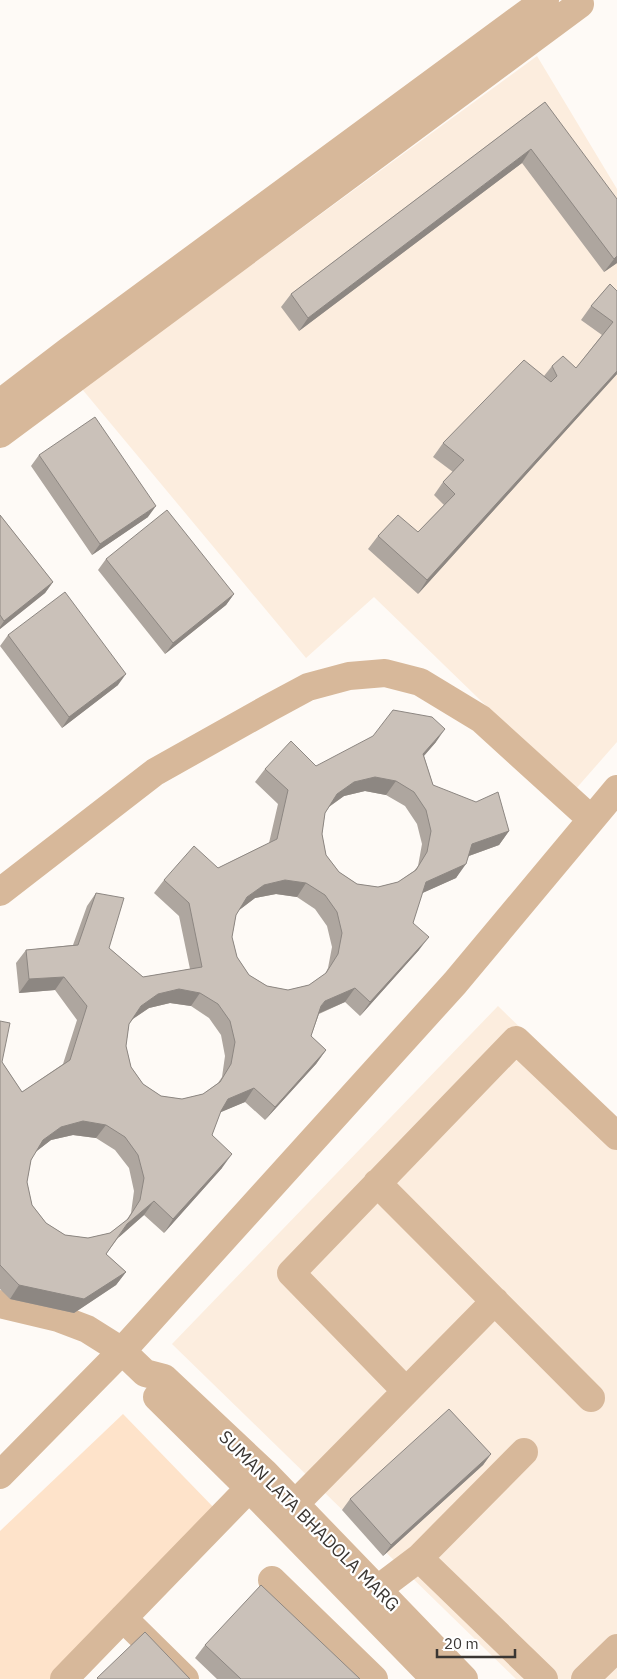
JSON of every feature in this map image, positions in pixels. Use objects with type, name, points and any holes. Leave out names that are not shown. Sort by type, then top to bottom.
[{"type":"street","points":[[0,403],[68,350],[546,0]]},
{"type":"street","points":[[0,434],[580,4]]},
{"type":"street","points":[[0,892],[155,772],[308,687],[349,676],[385,673],[420,682],[481,719],[591,819]]},
{"type":"street","points":[[0,1475],[122,1351],[455,983],[617,789]]},
{"type":"street","points":[[406,1391],[291,1273],[516,1040],[617,1136]]},
{"type":"street","points":[[377,1183],[591,1398]]},
{"type":"street","points":[[295,1504],[495,1301]]},
{"type":"street","name":"SUMAN LATA BHADOLA MARG","points":[[0,1304],[72,1323],[86,1329],[122,1351],[146,1373],[149,1388],[154,1395],[257,1480],[295,1504],[464,1679]]},
{"type":"street","points":[[378,1590],[419,1558],[524,1452]]},
{"type":"street","points":[[64,1679],[257,1480]]},
{"type":"street","name":"SUMAN LATA BHADOLA MARG","points":[[257,1480],[435,1679]]},
{"type":"street","points":[[419,1558],[544,1679]]},
{"type":"street","points":[[272,1580],[374,1679]]},
{"type":"street","points":[[123,1618],[185,1679]]},
{"type":"street","points":[[585,1679],[617,1648]]},
{"type":"shaded area","points":[[537,56],[617,189],[617,742],[574,791],[374,597],[306,658],[82,389]]},
{"type":"shaded area","points":[[498,1006],[617,1122],[617,1679],[516,1679],[172,1344]]},
{"type":"shaded area","points":[[123,1414],[217,1511],[63,1679],[0,1679],[0,1531]]},
{"type":"building","points":[[545,102],[617,199],[617,256],[614,259],[531,149],[308,318],[291,294]]},
{"type":"building","points":[[610,284],[617,291],[617,371],[427,580],[378,536],[398,515],[418,532],[455,494],[443,482],[464,460],[443,443],[524,360],[551,382],[557,376],[552,366],[563,356],[576,368],[613,322],[591,306]]},
{"type":"building","points":[[95,417],[156,506],[100,544],[39,455]]},
{"type":"building","points":[[167,510],[234,594],[173,643],[106,559]]},
{"type":"building","points":[[0,515],[53,582],[4,621],[0,615]]},
{"type":"building","points":[[65,592],[126,674],[69,717],[8,635]]},
{"type":"building","points":[[393,710],[432,717],[445,729],[423,754],[433,785],[476,802],[498,792],[509,831],[472,844],[466,864],[426,882],[413,923],[429,937],[370,1002],[355,988],[325,1001],[321,1006],[311,1036],[326,1050],[275,1107],[254,1088],[228,1099],[221,1111],[212,1135],[232,1154],[173,1219],[154,1201],[127,1224],[106,1254],[126,1272],[84,1299],[19,1285],[0,1265],[0,1021],[10,1023],[2,1062],[22,1092],[70,1060],[87,1006],[64,977],[29,979],[26,950],[78,945],[96,893],[124,898],[109,948],[143,977],[202,967],[189,903],[164,880],[194,846],[218,868],[277,839],[288,790],[265,769],[291,741],[316,766],[373,736]],"holes":[[[375,777],[396,781],[414,792],[426,810],[431,831],[427,852],[416,870],[398,882],[378,887],[357,884],[339,872],[326,855],[322,834],[325,813],[337,794],[354,782]],[[285,880],[306,883],[325,895],[337,912],[342,933],[338,954],[326,973],[309,985],[288,990],[267,986],[249,975],[237,957],[232,937],[236,915],[247,897],[264,885]],[[179,989],[200,993],[218,1004],[230,1021],[235,1042],[231,1064],[220,1082],[203,1094],[182,1099],[161,1096],[143,1084],[131,1067],[126,1046],[129,1024],[141,1006],[158,994]],[[83,1121],[106,1125],[125,1137],[138,1155],[144,1178],[140,1200],[128,1219],[110,1233],[88,1238],[65,1235],[46,1223],[32,1205],[27,1182],[31,1160],[43,1140],[61,1127]]]},
{"type":"building","points":[[449,1409],[491,1454],[391,1545],[350,1499]]},
{"type":"building","points":[[261,1585],[360,1679],[241,1679],[205,1645]]},
{"type":"building","points":[[145,1632],[190,1679],[97,1678]]}]
